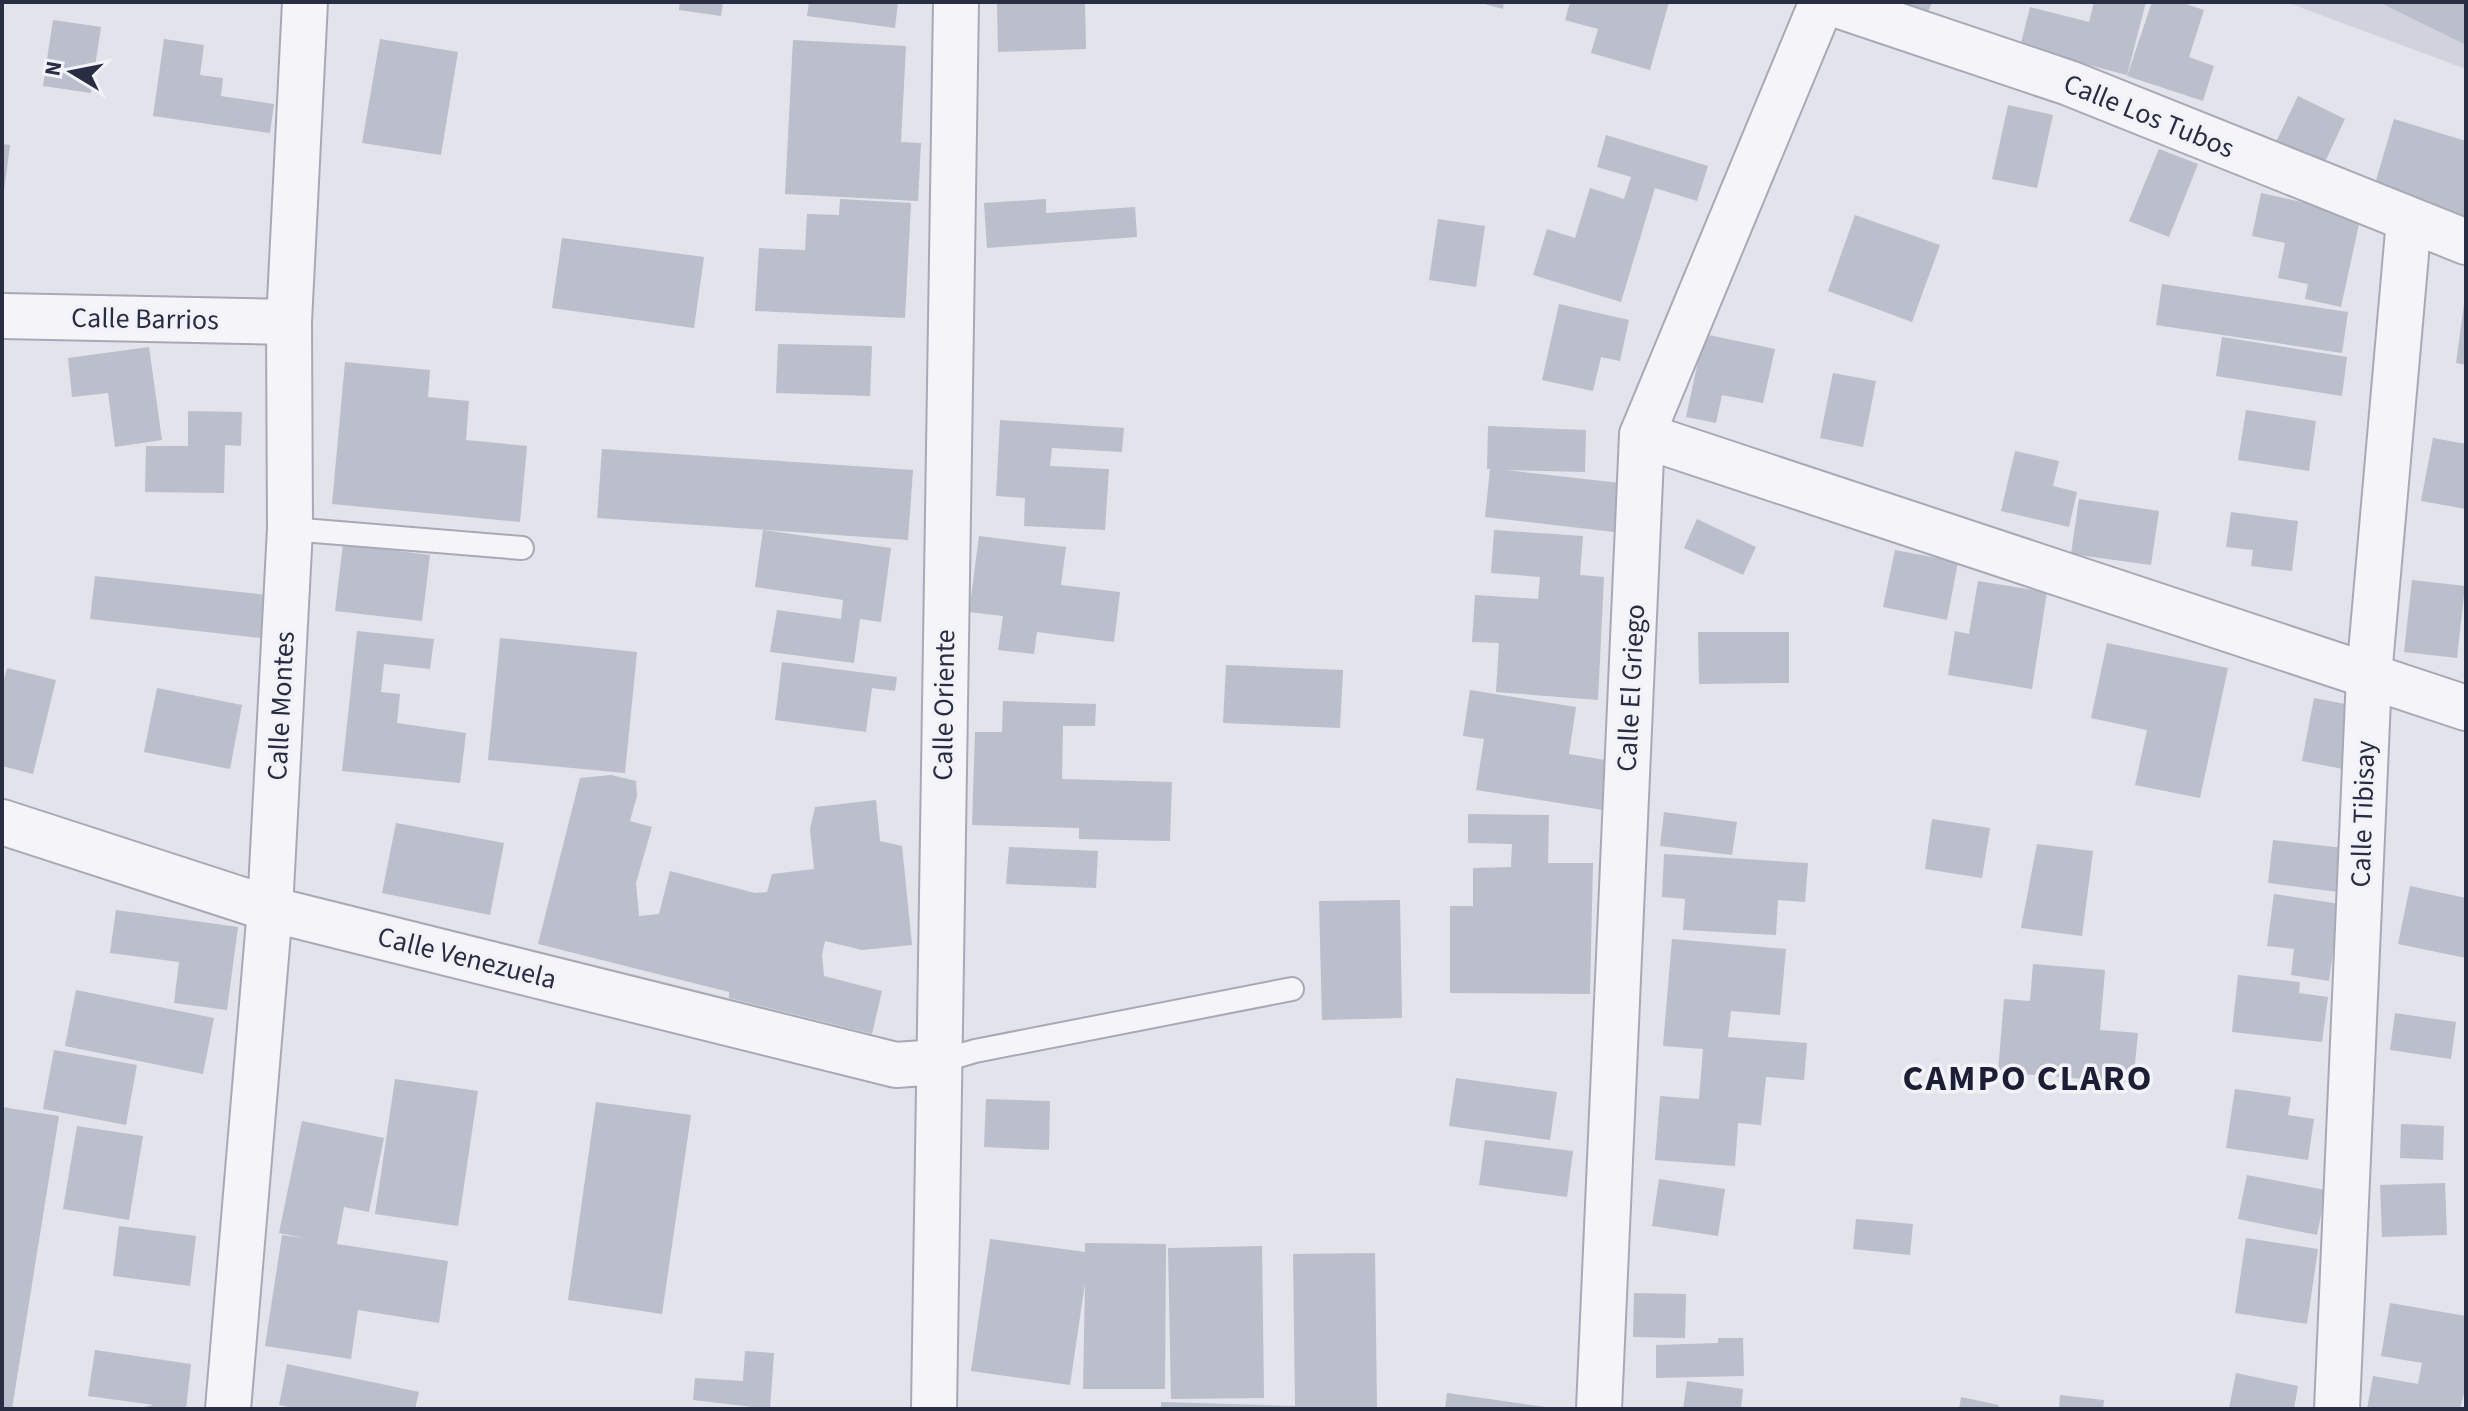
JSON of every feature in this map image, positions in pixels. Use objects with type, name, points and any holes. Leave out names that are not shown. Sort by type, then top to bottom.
[{"type":"street","name":"Calle Oriente","points":[[934,1409],[956,2]]},
{"type":"street","name":"Calle El Griego","points":[[1599,1409],[1642,435],[1822,2]]},
{"type":"street","name":"Calle Los Tubos","points":[[1828,2],[2069,83],[2466,242]]},
{"type":"street","name":"Calle Montes","points":[[228,1409],[270,909],[290,529],[293,3]]},
{"type":"street","name":"Calle Tibisay","points":[[2337,1409],[2369,676],[2409,220]]},
{"type":"street","name":"Calle Barrios","points":[[2,316],[289,322]]},
{"type":"street","points":[[1642,435],[2466,708]]},
{"type":"street","name":"Calle Venezuela","points":[[2,822],[270,909],[896,1065],[938,1062]]},
{"type":"lane","points":[[290,529],[522,548]]},
{"type":"lane","points":[[938,1062],[975,1051],[1292,989]]},
{"type":"shaded area","points":[[2286,2],[2466,2],[2466,69]]},
{"type":"building","points":[[680,2],[723,2],[721,16],[679,10]]},
{"type":"building","points":[[809,2],[898,2],[895,28],[807,16]]},
{"type":"building","points":[[1085,2],[1086,49],[998,52],[997,4]]},
{"type":"building","points":[[1477,2],[1504,2],[1503,9]]},
{"type":"building","points":[[1570,2],[1669,2],[1650,70],[1591,53],[1598,29],[1565,20]]},
{"type":"building","points":[[1892,2],[1932,2],[1926,17]]},
{"type":"building","points":[[2094,2],[2146,2],[2127,75],[2020,47],[2030,7],[2089,22]]},
{"type":"building","points":[[2152,2],[2180,2],[2204,10],[2189,57],[2214,66],[2203,101],[2127,76]]},
{"type":"building","points":[[2379,2],[2466,2],[2466,45]]},
{"type":"building","points":[[53,20],[101,27],[91,93],[43,86]]},
{"type":"building","points":[[164,39],[204,45],[200,75],[223,78],[221,96],[274,104],[270,133],[153,116]]},
{"type":"building","points":[[380,39],[458,52],[441,155],[362,143]]},
{"type":"building","points":[[793,40],[906,46],[901,142],[921,143],[918,201],[785,194]]},
{"type":"building","points":[[2298,96],[2345,119],[2323,166],[2276,142]]},
{"type":"building","points":[[2008,105],[2053,115],[2037,188],[1992,179]]},
{"type":"building","points":[[2394,119],[2466,141],[2466,222],[2372,194]]},
{"type":"building","points":[[1606,135],[1708,166],[1697,201],[1655,188],[1621,302],[1533,275],[1547,229],[1575,238],[1590,188],[1624,199],[1631,177],[1597,167]]},
{"type":"building","points":[[2,144],[10,145],[4,191],[2,191]]},
{"type":"building","points":[[2159,149],[2198,164],[2169,237],[2129,221]]},
{"type":"building","points":[[2261,193],[2361,215],[2341,307],[2305,299],[2308,284],[2278,278],[2285,243],[2252,236]]},
{"type":"building","points":[[840,199],[911,203],[905,318],[755,311],[759,248],[805,250],[807,214],[839,215]]},
{"type":"building","points":[[1046,199],[1046,213],[1135,207],[1137,237],[987,248],[984,203]]},
{"type":"building","points":[[1855,215],[1940,245],[1912,322],[1828,291]]},
{"type":"building","points":[[1438,219],[1485,226],[1476,287],[1429,280]]},
{"type":"building","points":[[562,238],[704,257],[694,328],[552,308]]},
{"type":"building","points":[[2162,284],[2348,312],[2342,353],[2156,325]]},
{"type":"building","points":[[1559,304],[1629,320],[1620,361],[1601,357],[1593,391],[1542,380]]},
{"type":"building","points":[[2466,304],[2466,365],[2456,363]]},
{"type":"building","points":[[1704,334],[1775,349],[1763,403],[1722,395],[1716,423],[1686,417]]},
{"type":"building","points":[[2222,337],[2347,357],[2342,396],[2216,376]]},
{"type":"building","points":[[778,344],[872,346],[870,396],[776,393]]},
{"type":"building","points":[[149,347],[162,440],[115,447],[108,393],[72,397],[68,358]]},
{"type":"building","points":[[345,362],[430,370],[428,397],[469,401],[466,440],[527,446],[520,522],[332,504]]},
{"type":"building","points":[[1833,373],[1876,381],[1863,447],[1820,438]]},
{"type":"building","points":[[2246,410],[2316,421],[2309,471],[2238,460]]},
{"type":"building","points":[[188,411],[242,412],[241,446],[225,445],[224,493],[145,492],[146,446],[188,446]]},
{"type":"building","points":[[1000,420],[1124,428],[1122,452],[1052,448],[1050,466],[1109,469],[1105,530],[1024,526],[1025,498],[996,496]]},
{"type":"building","points":[[1488,426],[1586,430],[1585,472],[1505,470],[1620,483],[1614,532],[1485,517],[1490,469],[1487,469]]},
{"type":"building","points":[[2433,438],[2466,444],[2466,509],[2421,501]]},
{"type":"building","points":[[602,449],[913,470],[908,540],[597,518]]},
{"type":"building","points":[[2015,451],[2059,461],[2053,486],[2077,492],[2069,527],[2001,511]]},
{"type":"building","points":[[2079,499],[2159,511],[2151,565],[2071,554]]},
{"type":"building","points":[[2231,512],[2298,521],[2292,571],[2251,566],[2253,550],[2226,547]]},
{"type":"building","points":[[1697,519],[1756,547],[1743,575],[1684,548]]},
{"type":"building","points":[[763,530],[891,548],[881,622],[860,619],[854,663],[770,652],[777,610],[841,619],[843,600],[755,587]]},
{"type":"building","points":[[1494,530],[1583,536],[1580,575],[1604,577],[1598,700],[1496,692],[1499,643],[1472,642],[1475,595],[1538,599],[1540,577],[1491,573]]},
{"type":"building","points":[[979,536],[1066,547],[1061,585],[1120,592],[1114,642],[1037,632],[1034,654],[998,650],[1003,616],[969,612]]},
{"type":"building","points":[[343,544],[430,555],[422,621],[335,611]]},
{"type":"building","points":[[1895,550],[1958,562],[1947,620],[1883,607]]},
{"type":"building","points":[[95,576],[267,595],[261,638],[90,619]]},
{"type":"building","points":[[2412,580],[2465,586],[2457,658],[2404,652]]},
{"type":"building","points":[[1978,581],[2047,592],[2032,689],[1948,675],[1955,631],[1969,634]]},
{"type":"building","points":[[357,631],[434,639],[430,669],[384,664],[381,692],[400,694],[397,723],[466,733],[460,783],[342,771]]},
{"type":"building","points":[[1698,632],[1789,632],[1789,683],[1699,684]]},
{"type":"building","points":[[500,638],[637,652],[625,773],[488,760]]},
{"type":"building","points":[[2107,643],[2228,668],[2200,798],[2135,785],[2147,730],[2091,718]]},
{"type":"building","points":[[782,662],[897,677],[895,691],[872,688],[866,732],[775,720]]},
{"type":"building","points":[[1226,665],[1343,670],[1340,728],[1223,723]]},
{"type":"building","points":[[7,668],[56,680],[33,774],[2,766],[2,687]]},
{"type":"building","points":[[157,688],[242,705],[230,769],[144,752]]},
{"type":"building","points":[[1470,690],[1576,707],[1569,754],[1611,761],[1603,810],[1476,790],[1484,739],[1463,736]]},
{"type":"building","points":[[2314,698],[2356,706],[2343,769],[2302,761]]},
{"type":"building","points":[[1003,701],[1096,704],[1095,726],[1063,726],[1062,779],[1172,782],[1170,841],[1079,839],[1079,828],[972,825],[975,732],[1002,732]]},
{"type":"building","points":[[611,775],[636,781],[637,796],[630,821],[652,827],[636,883],[639,916],[659,914],[670,871],[755,893],[767,892],[772,874],[814,869],[810,829],[815,807],[876,800],[880,841],[902,846],[912,945],[862,950],[825,941],[822,955],[824,976],[882,991],[872,1034],[729,998],[729,992],[538,944],[580,778]]},
{"type":"building","points":[[1664,812],[1737,822],[1732,855],[1660,846]]},
{"type":"building","points":[[1468,814],[1549,815],[1548,863],[1593,863],[1590,994],[1450,993],[1450,906],[1473,906],[1473,868],[1511,867],[1512,844],[1468,843]]},
{"type":"building","points":[[1932,819],[1990,828],[1982,878],[1925,869]]},
{"type":"building","points":[[396,823],[504,843],[490,915],[382,893]]},
{"type":"building","points":[[2273,840],[2344,848],[2338,892],[2268,883]]},
{"type":"building","points":[[2037,844],[2093,851],[2082,936],[2021,928]]},
{"type":"building","points":[[1009,847],[1098,851],[1096,888],[1006,884]]},
{"type":"building","points":[[1664,854],[1808,863],[1805,902],[1778,900],[1776,935],[1683,930],[1685,899],[1662,897]]},
{"type":"building","points":[[2410,886],[2466,898],[2466,958],[2398,944]]},
{"type":"building","points":[[2274,894],[2340,904],[2329,981],[2291,975],[2294,949],[2267,946]]},
{"type":"building","points":[[1400,900],[1402,1018],[1322,1020],[1319,901]]},
{"type":"building","points":[[116,910],[238,927],[227,1010],[174,1003],[179,962],[110,953]]},
{"type":"building","points":[[1672,939],[1786,949],[1780,1015],[1731,1011],[1728,1037],[1807,1043],[1804,1080],[1766,1077],[1761,1125],[1738,1123],[1735,1166],[1655,1160],[1660,1096],[1699,1099],[1703,1049],[1663,1046]]},
{"type":"building","points":[[2033,964],[2105,970],[2100,1030],[2138,1033],[2133,1083],[1998,1072],[2004,999],[2030,1001]]},
{"type":"building","points":[[2238,975],[2300,982],[2299,993],[2328,997],[2322,1042],[2232,1032]]},
{"type":"building","points":[[76,990],[214,1018],[203,1074],[65,1046]]},
{"type":"building","points":[[2395,1013],[2456,1022],[2451,1059],[2390,1050]]},
{"type":"building","points":[[54,1050],[137,1065],[126,1125],[43,1109]]},
{"type":"building","points":[[1456,1078],[1557,1092],[1550,1140],[1449,1126]]},
{"type":"building","points":[[395,1079],[478,1091],[458,1226],[375,1214]]},
{"type":"building","points":[[2235,1089],[2291,1097],[2288,1115],[2314,1119],[2308,1160],[2226,1148]]},
{"type":"building","points":[[986,1099],[1050,1101],[1049,1150],[984,1147]]},
{"type":"building","points":[[596,1102],[691,1115],[662,1314],[568,1300]]},
{"type":"building","points":[[2,1107],[59,1116],[12,1409],[2,1409]]},
{"type":"building","points":[[302,1121],[384,1138],[369,1212],[344,1207],[337,1244],[448,1261],[439,1323],[358,1310],[351,1359],[265,1346],[282,1235],[304,1238],[279,1233]]},
{"type":"building","points":[[2401,1124],[2444,1126],[2443,1160],[2400,1158]]},
{"type":"building","points":[[77,1126],[143,1136],[129,1220],[63,1209]]},
{"type":"building","points":[[1485,1140],[1573,1151],[1567,1197],[1479,1185]]},
{"type":"building","points":[[2247,1175],[2326,1190],[2317,1235],[2238,1219]]},
{"type":"building","points":[[1659,1179],[1725,1189],[1718,1236],[1652,1226]]},
{"type":"building","points":[[2445,1183],[2447,1235],[2382,1237],[2380,1185]]},
{"type":"building","points":[[1856,1219],[1913,1224],[1910,1255],[1853,1249]]},
{"type":"building","points":[[119,1226],[196,1236],[190,1286],[113,1276]]},
{"type":"building","points":[[2246,1238],[2318,1249],[2307,1324],[2235,1313]]},
{"type":"building","points":[[990,1239],[1085,1252],[1085,1243],[1166,1244],[1165,1389],[1083,1389],[1085,1283],[1070,1385],[971,1371]]},
{"type":"building","points":[[1262,1246],[1264,1398],[1171,1399],[1168,1248]]},
{"type":"building","points":[[1375,1253],[1377,1408],[1161,1409],[1161,1402],[1295,1406],[1293,1254]]},
{"type":"building","points":[[1634,1293],[1686,1294],[1685,1338],[1633,1337]]},
{"type":"building","points":[[2390,1303],[2466,1316],[2466,1386],[2460,1409],[2367,1409],[2373,1376],[2418,1384],[2422,1363],[2381,1356]]},
{"type":"building","points":[[1718,1338],[1743,1338],[1744,1376],[1656,1378],[1656,1345],[1718,1343]]},
{"type":"building","points":[[95,1350],[191,1364],[186,1409],[135,1409],[154,1405],[88,1396]]},
{"type":"building","points":[[745,1351],[774,1353],[770,1409],[693,1400],[695,1378],[743,1381]]},
{"type":"building","points":[[287,1364],[419,1392],[415,1409],[297,1409],[279,1405]]},
{"type":"building","points":[[2236,1373],[2298,1386],[2294,1409],[2229,1408]]},
{"type":"building","points":[[1687,1381],[1743,1389],[1741,1409],[1683,1409]]},
{"type":"building","points":[[1447,1393],[1546,1407],[1445,1409]]},
{"type":"building","points":[[2060,1395],[2104,1400],[2103,1409],[2059,1409]]},
{"type":"building","points":[[1961,1397],[1999,1405],[1998,1409],[1959,1409]]},
{"type":"district","name":"CAMPO CLARO","points":[[2028,1078]]}]
